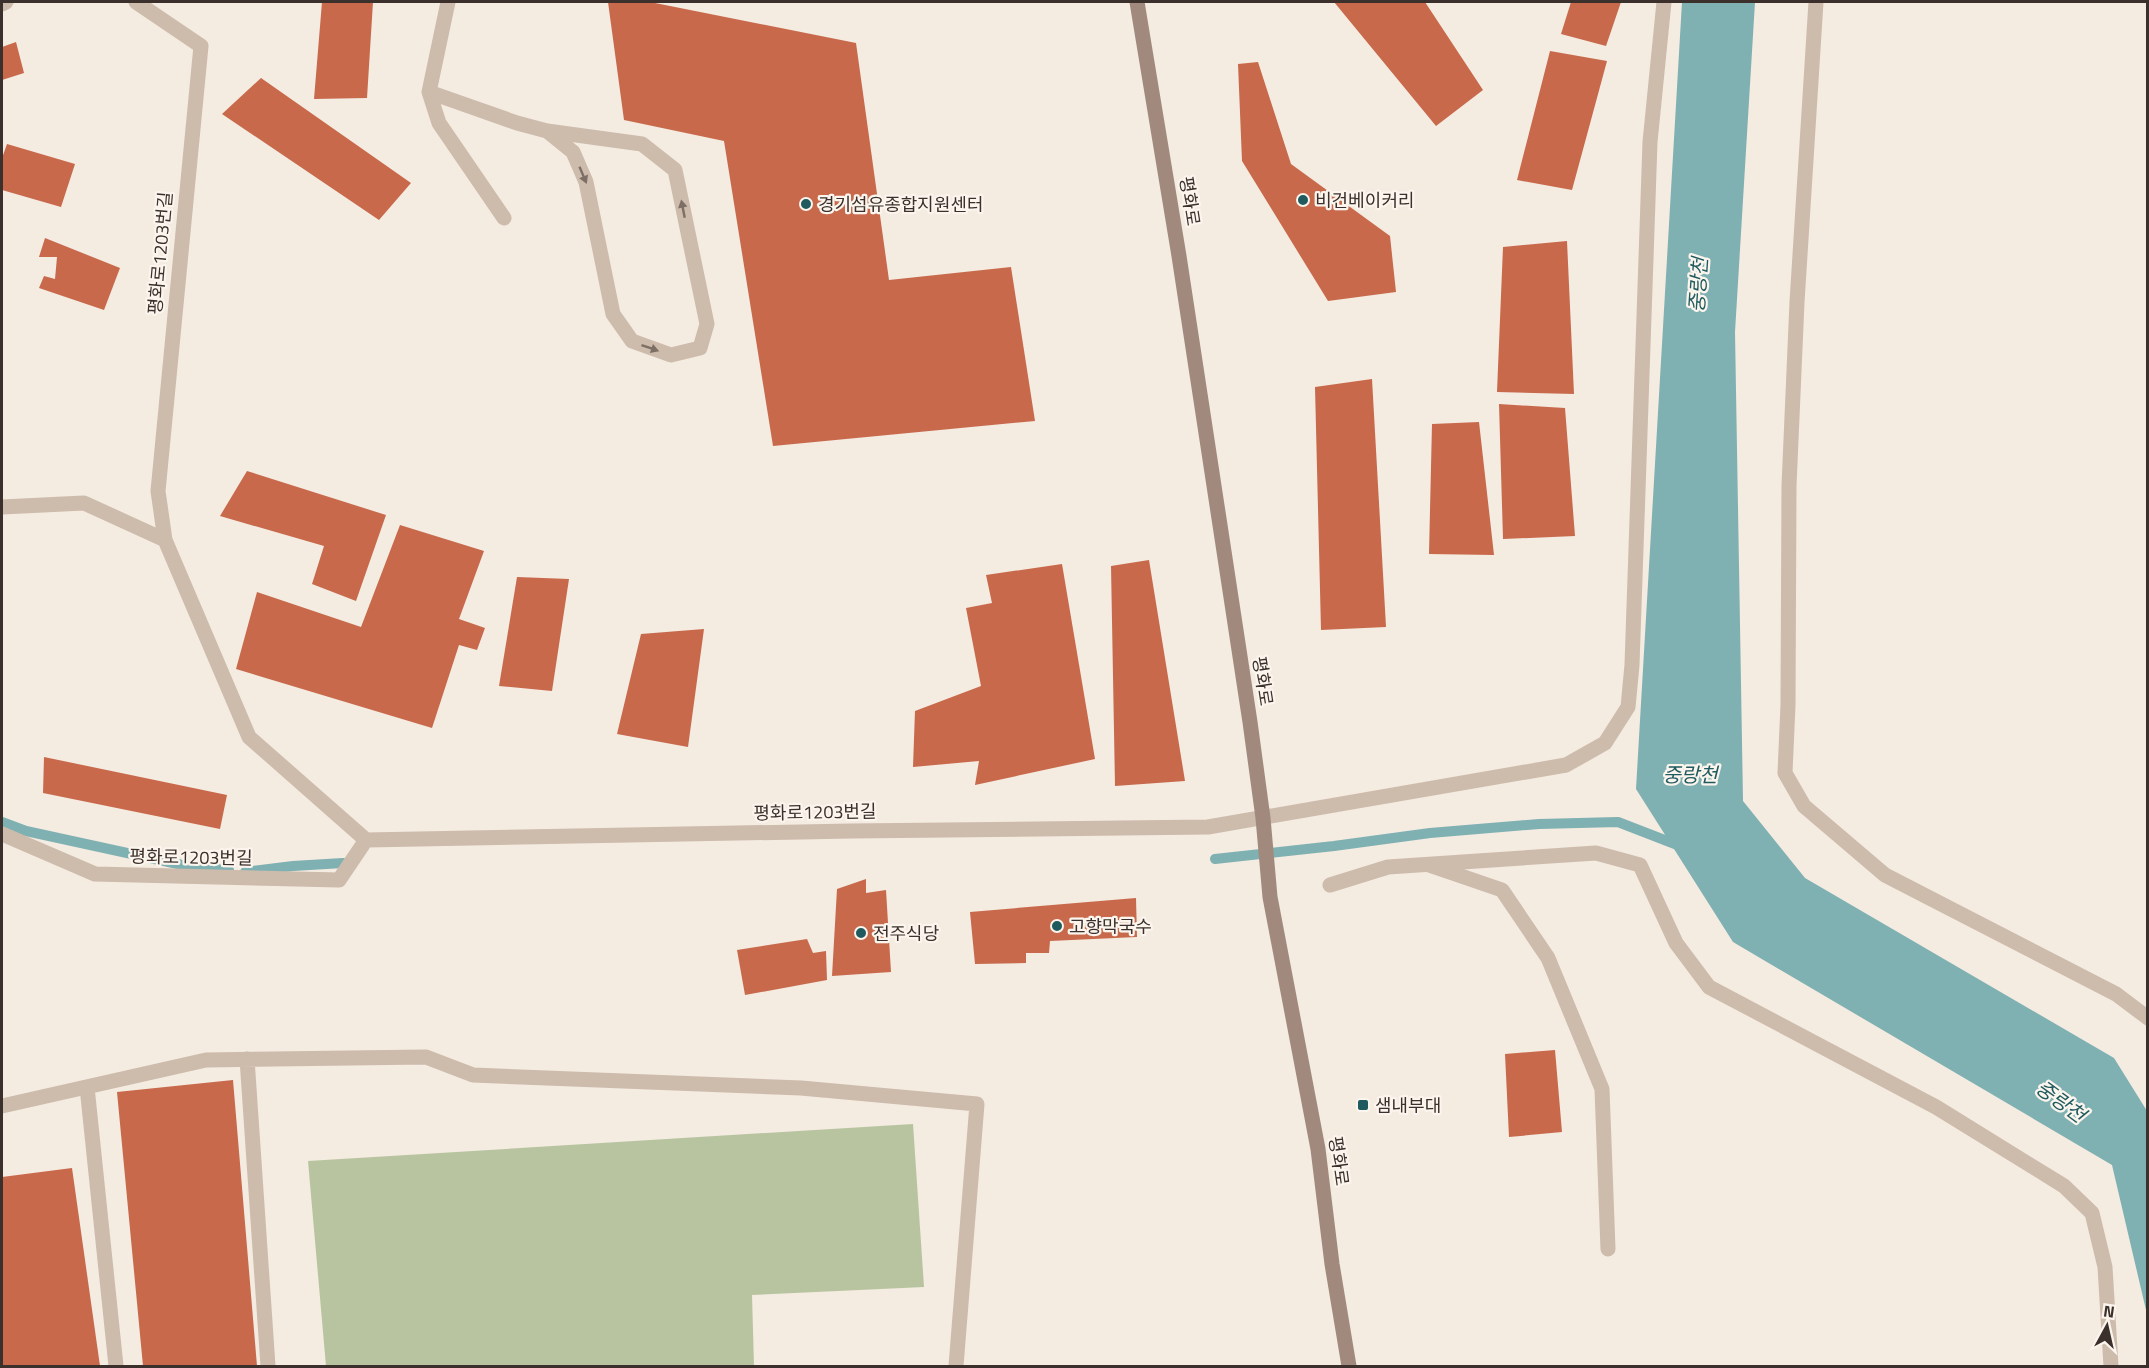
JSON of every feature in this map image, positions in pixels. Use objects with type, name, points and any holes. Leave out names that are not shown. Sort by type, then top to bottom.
[{"type":"main road","name":"평화로","points":[[1137,2],[1179,256],[1263,818],[1270,897],[1318,1149],[1332,1264],[1349,1366]]},
{"type":"street","points":[[2,4],[6,2]]},
{"type":"street","name":"평화로1203번길","points":[[136,2],[201,46],[196,79],[158,491],[165,540],[249,737],[366,840],[1208,826],[1566,765],[1605,743],[1628,707],[1632,665],[1650,142],[1664,2]]},
{"type":"street","points":[[448,2],[429,92],[439,123],[504,218]]},
{"type":"street","points":[[1816,2],[1797,302],[1790,463],[1788,705],[1785,773],[1804,806],[1885,875],[2116,994],[2148,1018]]},
{"type":"street","points":[[429,92],[517,123],[547,130],[642,144],[675,170],[707,324],[700,348],[671,355],[632,341],[613,314],[586,182],[573,152],[547,130]]},
{"type":"street","points":[[2,507],[84,503],[165,540]]},
{"type":"street","name":"평화로1203번길","points":[[2,834],[95,874],[339,880],[366,840]]},
{"type":"street","points":[[1330,885],[1388,867],[1596,853],[1640,865],[1676,943],[1709,987],[1936,1107],[2064,1186],[2092,1213],[2105,1267],[2111,1366]]},
{"type":"street","points":[[1429,865],[1502,890],[1548,958],[1602,1089],[1608,1249]]},
{"type":"street","points":[[2,1106],[206,1060],[426,1057],[473,1075],[801,1088],[977,1104],[956,1366]]},
{"type":"street","points":[[247,1059],[268,1366]]},
{"type":"street","points":[[87,1087],[116,1366]]},
{"type":"green space","points":[[913,1124],[924,1287],[752,1295],[754,1366],[326,1366],[308,1161]]},
{"type":"water","name":"중랑천","points":[[1682,2],[1755,2],[1735,332],[1743,801],[1805,878],[2114,1058],[2147,1111],[2147,1366],[2146,1310],[2112,1165],[1733,942],[1636,789]]},
{"type":"building","points":[[322,2],[373,2],[367,98],[314,99]]},
{"type":"building","name":"경기섬유종합지원센터","points":[[608,2],[650,2],[856,43],[889,280],[1011,267],[1035,421],[773,446],[724,141],[624,120]]},
{"type":"building","points":[[1334,2],[1425,2],[1483,90],[1436,126]]},
{"type":"building","points":[[1571,2],[1621,2],[1606,46],[1561,34]]},
{"type":"building","points":[[16,42],[24,73],[2,80],[2,47]]},
{"type":"building","points":[[1550,51],[1607,61],[1572,190],[1517,180]]},
{"type":"building","name":"비건베이커리","points":[[1258,62],[1291,164],[1390,236],[1396,292],[1328,301],[1242,161],[1238,64]]},
{"type":"building","points":[[261,78],[411,183],[379,220],[222,114]]},
{"type":"building","points":[[7,144],[75,164],[61,207],[2,190],[2,158]]},
{"type":"building","points":[[45,238],[120,268],[104,310],[39,288],[44,276],[55,279],[57,257],[39,257]]},
{"type":"building","points":[[1567,241],[1574,394],[1497,392],[1503,247]]},
{"type":"building","points":[[1372,379],[1386,627],[1321,630],[1315,387]]},
{"type":"building","points":[[1499,404],[1565,408],[1575,536],[1503,539]]},
{"type":"building","points":[[1479,422],[1494,555],[1429,554],[1432,424]]},
{"type":"building","points":[[247,471],[386,515],[356,601],[312,584],[324,546],[220,516]]},
{"type":"building","points":[[400,525],[484,551],[459,619],[485,628],[477,650],[459,645],[432,728],[236,669],[257,592],[361,627]]},
{"type":"building","points":[[1149,560],[1185,781],[1115,786],[1111,566]]},
{"type":"building","points":[[1062,564],[1095,759],[975,785],[979,761],[913,767],[915,711],[981,686],[966,608],[992,603],[986,575]]},
{"type":"building","points":[[517,577],[569,579],[552,691],[499,686]]},
{"type":"building","points":[[704,629],[688,747],[617,734],[641,634]]},
{"type":"building","points":[[44,757],[227,795],[220,829],[43,793]]},
{"type":"building","name":"전주식당","points":[[866,879],[866,893],[886,890],[891,972],[832,976],[837,889]]},
{"type":"building","points":[[1136,898],[1137,937],[1050,941],[1049,953],[1026,953],[1026,963],[975,964],[970,912]]},
{"type":"building","points":[[807,939],[813,953],[826,951],[827,980],[745,995],[737,950]]},
{"type":"building","points":[[1555,1050],[1562,1132],[1509,1137],[1505,1054]]},
{"type":"building","points":[[233,1080],[257,1366],[143,1366],[117,1092]]},
{"type":"building","points":[[72,1168],[100,1366],[2,1366],[2,1177]]},
{"type":"waterway","points":[[2,822],[26,831],[196,868],[229,870]]},
{"type":"waterway","points":[[1215,859],[1430,833],[1539,824],[1618,822],[1680,846]]},
{"type":"waterway","points":[[245,872],[343,863]]},
{"type":"place","name":"비건베이커리","points":[[1303,200]]},
{"type":"place","name":"경기섬유종합지원센터","points":[[806,204]]},
{"type":"place","name":"고향막국수","points":[[1057,926]]},
{"type":"place","name":"전주식당","points":[[861,933]]},
{"type":"place","name":"샘내부대","points":[[1363,1105]]}]
